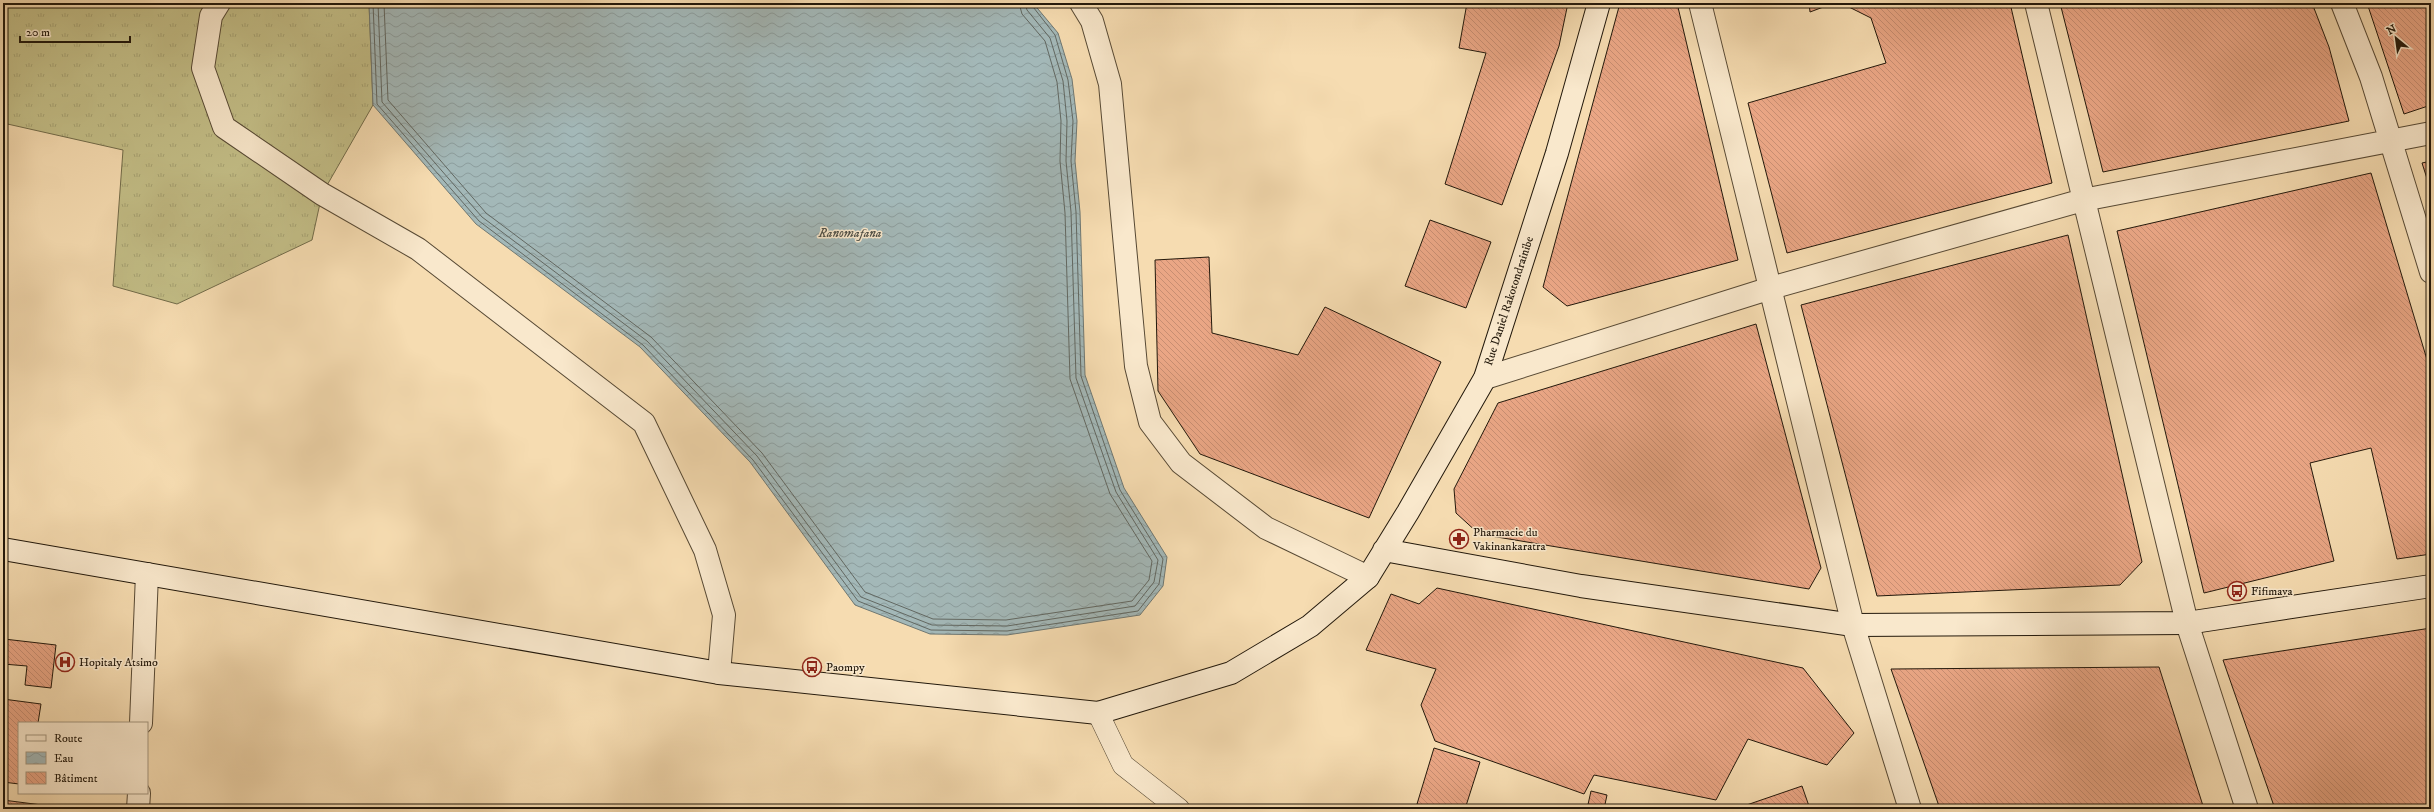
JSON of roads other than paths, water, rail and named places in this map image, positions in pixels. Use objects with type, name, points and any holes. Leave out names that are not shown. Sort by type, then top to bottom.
[{"type":"street","points":[[219,3],[211,16],[203,68],[224,127],[322,194],[418,249],[644,422],[704,550],[724,615],[719,673]]},
{"type":"street","points":[[1081,3],[1092,21],[1110,84],[1136,366],[1150,422],[1181,463],[1266,528],[1368,577]]},
{"type":"street","name":"Rue Daniel Rakotondrainibe","points":[[1098,713],[1231,673],[1310,626],[1368,577],[1408,512],[1485,378],[1557,153],[1599,3]]},
{"type":"street","points":[[1700,3],[1853,624],[1910,809]]},
{"type":"street","points":[[2036,3],[2187,623],[2247,809]]},
{"type":"street","points":[[2342,3],[2371,76],[2431,272]]},
{"type":"street","points":[[1485,378],[1771,288],[2083,200],[2431,133]]},
{"type":"street","points":[[3,549],[719,673],[1098,713]]},
{"type":"street","points":[[1384,550],[1581,586],[1853,624],[2187,623],[2431,586]]},
{"type":"street","points":[[141,722],[147,574]]},
{"type":"street","points":[[138,794],[138,809]]},
{"type":"lane","points":[[1098,713],[1124,765],[1179,809]]},
{"type":"water","name":"Ranomafana","points":[[369,3],[1033,3],[1058,33],[1072,79],[1077,121],[1075,161],[1080,212],[1085,375],[1124,488],[1167,557],[1163,586],[1140,615],[1007,635],[930,634],[855,605],[750,462],[640,347],[476,224],[373,105]]},
{"type":"place","name":"Pharmacie du Vakinankaratra","points":[[1459,539]]},
{"type":"place","name":"Fifimava","points":[[2237,591]]},
{"type":"place","name":"Hopitaly Atsimo","points":[[65,662]]},
{"type":"place","name":"Paompy","points":[[812,667]]}]
